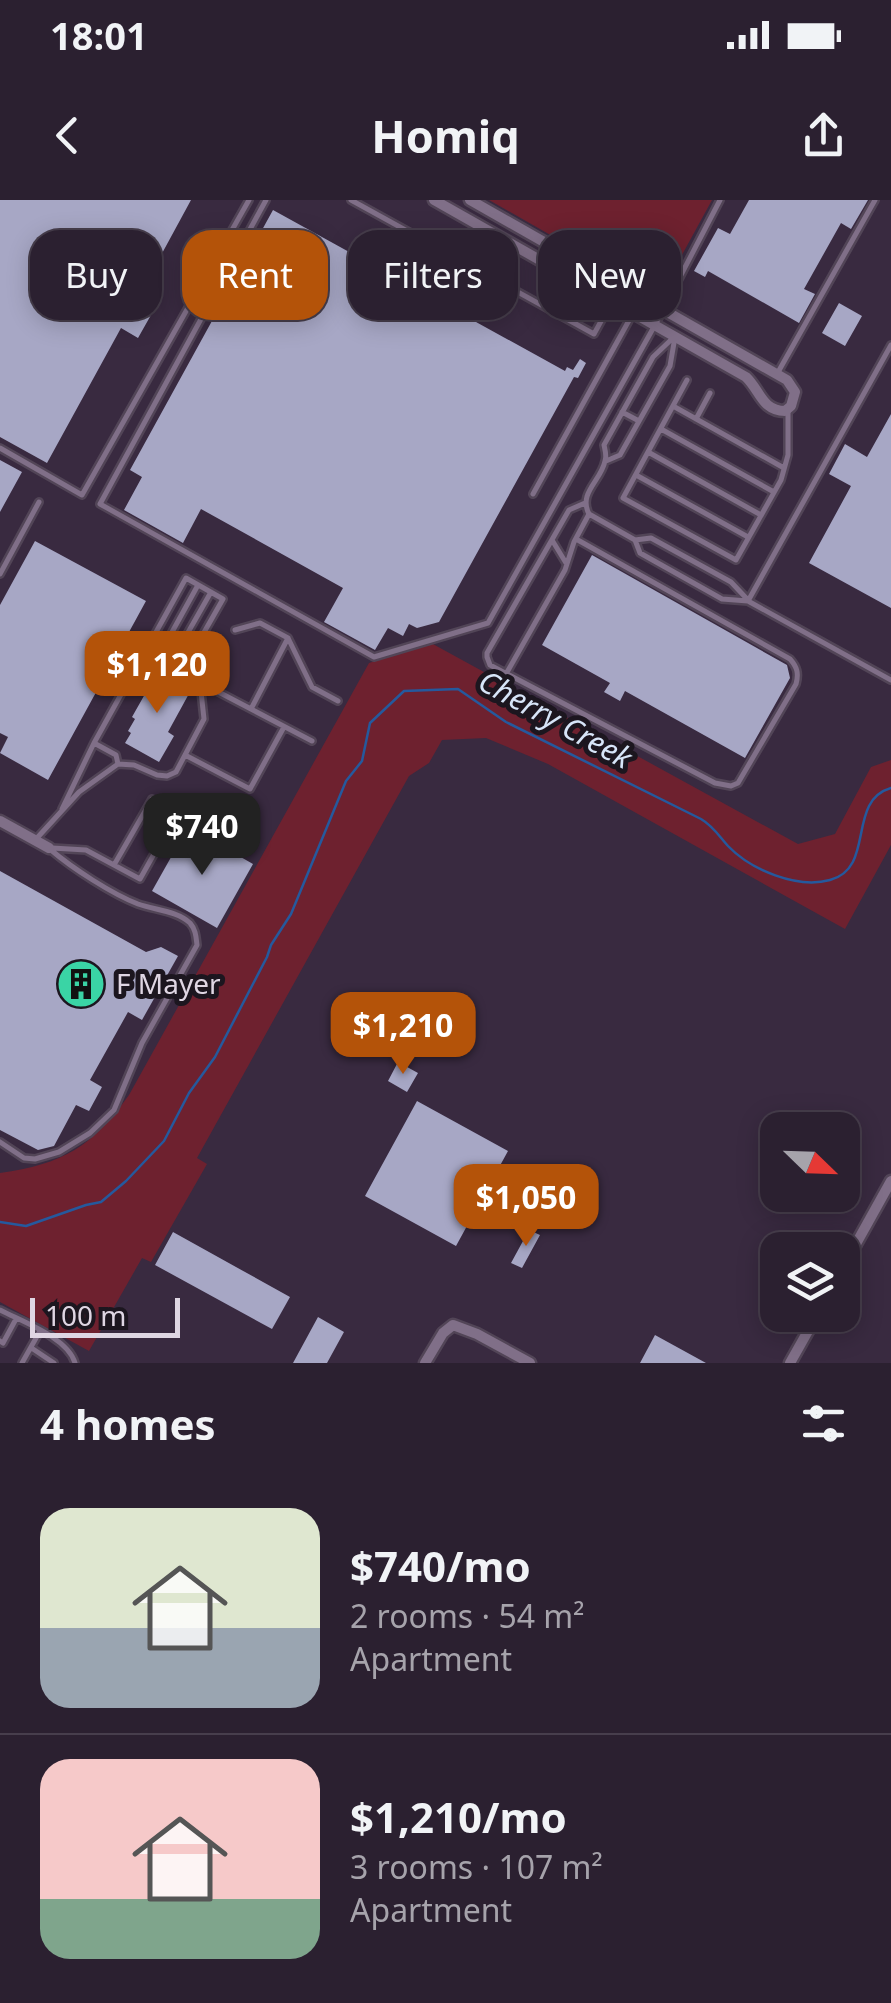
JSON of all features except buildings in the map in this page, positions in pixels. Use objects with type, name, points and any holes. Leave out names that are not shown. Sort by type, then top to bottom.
[{"type":"street","points":[[434,200],[538,259]]},
{"type":"street","points":[[470,200],[538,239]]},
{"type":"street","points":[[646,320],[749,379],[768,406],[776,411],[788,410],[795,392],[778,374],[683,321],[675,336]]},
{"type":"street","points":[[0,821],[48,848]]},
{"type":"street","points":[[860,1237],[891,1181]]},
{"type":"street","points":[[425,1363],[442,1333],[454,1326],[466,1328],[530,1363]]},
{"type":"street","points":[[790,1363],[807,1332]]},
{"type":"lane","points":[[0,448],[82,495],[249,200]]},
{"type":"lane","points":[[266,200],[100,504],[374,657],[488,623],[657,320]]},
{"type":"lane","points":[[351,200],[538,303]]},
{"type":"lane","points":[[681,273],[720,200]]},
{"type":"lane","points":[[778,374],[875,200]]},
{"type":"lane","points":[[569,320],[594,334],[602,320]]},
{"type":"lane","points":[[533,494],[629,320]]},
{"type":"lane","points":[[576,538],[790,659],[798,671],[796,684],[743,777],[731,786],[715,783],[506,674],[490,665],[486,657],[569,510],[585,503],[606,461],[604,445],[653,357],[675,336]]},
{"type":"lane","points":[[606,461],[620,455],[670,366],[675,336]]},
{"type":"lane","points":[[748,601],[891,345]]},
{"type":"lane","points":[[688,380],[623,498],[736,560],[784,468],[788,454],[788,410]]},
{"type":"lane","points":[[696,418],[710,393]]},
{"type":"lane","points":[[674,406],[784,468]]},
{"type":"lane","points":[[622,412],[639,421]]},
{"type":"lane","points":[[661,428],[774,492]]},
{"type":"lane","points":[[648,452],[761,515]]},
{"type":"lane","points":[[636,475],[748,537]]},
{"type":"lane","points":[[0,574],[39,502]]},
{"type":"lane","points":[[585,503],[589,514],[635,540],[650,538],[731,582],[748,601],[891,680]]},
{"type":"lane","points":[[506,674],[567,565],[589,514]]},
{"type":"lane","points":[[552,540],[567,565]]},
{"type":"lane","points":[[635,540],[640,553],[722,599],[748,601]]},
{"type":"lane","points":[[62,809],[94,743],[144,653],[186,578],[223,598],[190,657],[153,637]]},
{"type":"lane","points":[[166,643],[198,585]]},
{"type":"lane","points":[[178,650],[211,592]]},
{"type":"lane","points":[[236,630],[260,623],[288,638],[312,687],[338,701]]},
{"type":"lane","points":[[252,709],[288,638]]},
{"type":"lane","points":[[144,653],[312,741]]},
{"type":"lane","points":[[36,840],[79,792],[118,764],[167,776],[176,772],[204,719],[200,682]]},
{"type":"lane","points":[[185,756],[250,789],[284,726]]},
{"type":"lane","points":[[94,743],[116,755],[118,764]]},
{"type":"lane","points":[[48,848],[86,850],[140,880],[177,813],[152,799],[114,865]]},
{"type":"lane","points":[[0,1142],[24,1158],[35,1160],[59,1152],[90,1133],[114,1110],[142,1044],[196,945],[196,932],[190,923],[134,902],[69,866],[48,848]]},
{"type":"lane","points":[[0,1310],[66,1345],[75,1363]]},
{"type":"lane","points":[[0,1341],[3,1342],[16,1319]]},
{"type":"lane","points":[[22,1363],[40,1331]]},
{"type":"lane","points":[[32,1349],[54,1363]]},
{"type":"shaded area","points":[[489,200],[712,200],[681,257],[681,230],[542,230]]},
{"type":"shaded area","points":[[431,643],[798,844],[835,834],[871,767],[891,760],[891,845],[845,929],[548,764],[486,738],[442,740],[429,763],[409,776],[197,1158],[207,1164],[151,1262],[142,1258],[89,1351],[0,1302],[0,1173],[59,1158],[89,1140],[115,1113],[129,1095],[369,663]]},
{"type":"waterway","name":"Cherry Creek","points":[[0,1222],[26,1226],[101,1202],[164,1141],[189,1093],[215,1057],[271,945],[291,914],[346,781],[362,761],[370,723],[404,691],[458,689],[506,722],[701,819],[749,863],[789,880],[817,882],[844,873],[858,849],[869,806],[877,795],[891,788]]},
{"type":"place","name":"F Mayer","points":[[81,984]]}]
